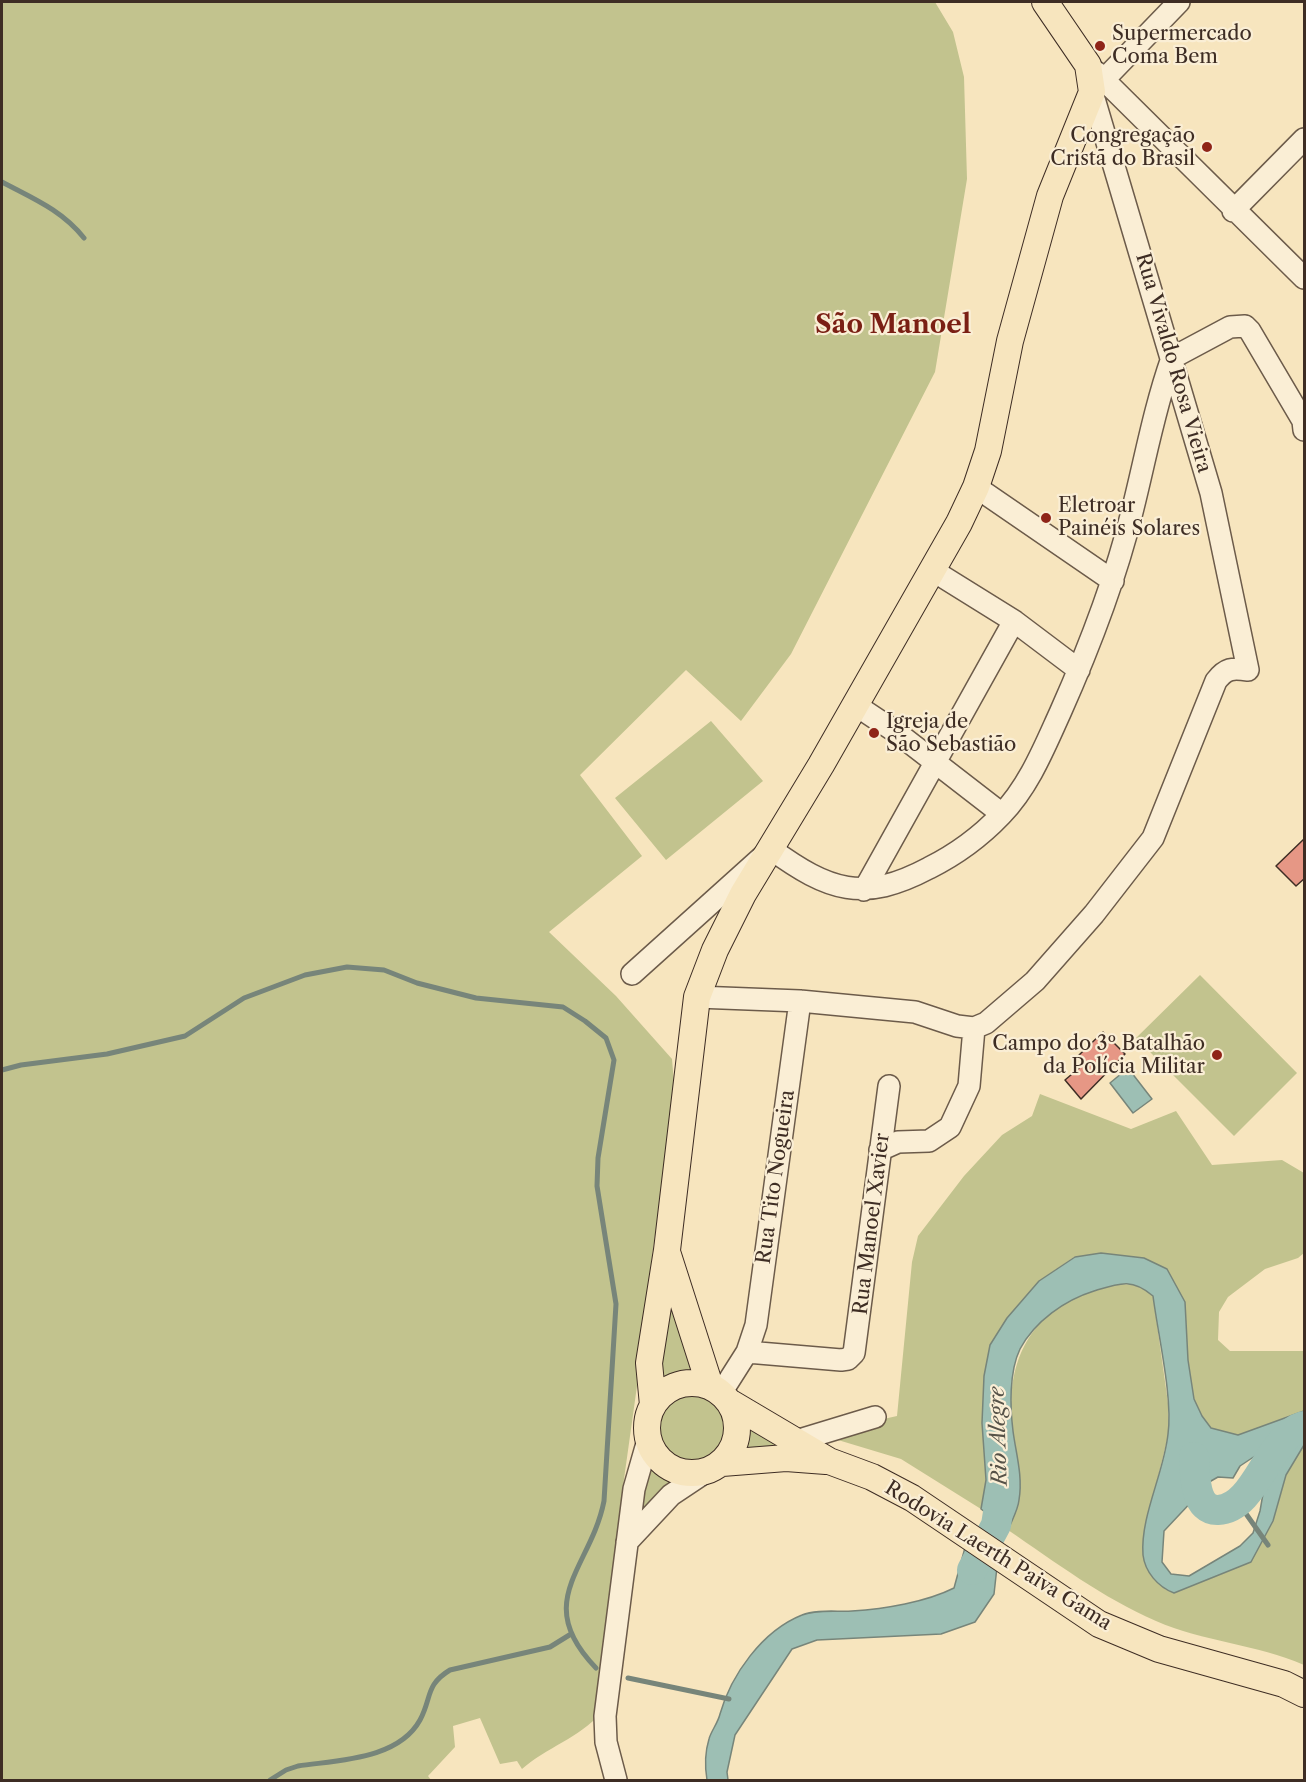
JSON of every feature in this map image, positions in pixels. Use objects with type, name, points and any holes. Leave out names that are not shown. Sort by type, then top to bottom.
[{"type":"main road","points":[[653,1405],[649,1363],[667,1250],[697,997],[715,950],[743,894],[821,765],[932,570],[976,487],[988,451],[1010,341],[1050,196],[1095,79],[1045,2]]},
{"type":"main road","points":[[667,1250],[721,1394],[738,1430],[736,1441],[713,1468],[689,1474],[669,1467],[654,1453],[648,1440],[648,1416],[653,1405],[662,1394],[689,1383],[721,1394]]},
{"type":"main road","name":"Rodovia Laerth Paiva Gama","points":[[721,1394],[829,1461],[873,1477],[949,1522],[1100,1624],[1159,1649],[1284,1684],[1305,1694]]},
{"type":"main road","name":"Rodovia Laerth Paiva Gama","points":[[713,1468],[786,1458],[829,1461]]},
{"type":"street","points":[[1179,2],[1095,79],[1305,278]]},
{"type":"street","name":"Rua Vivaldo Rosa Vieira","points":[[974,1028],[986,1023],[1001,1012],[1035,981],[1134,865],[1153,838],[1168,808],[1216,681],[1223,671],[1230,668],[1248,670],[1211,493],[1095,79]]},
{"type":"street","points":[[1233,211],[1305,139]]},
{"type":"street","points":[[632,974],[771,849],[800,870],[830,884],[864,890],[887,887],[948,858],[1002,814],[1022,789],[1041,755],[1079,670],[1113,580],[1132,514],[1160,392],[1172,358],[1230,327],[1245,326],[1304,425]]},
{"type":"street","points":[[976,487],[1113,580]]},
{"type":"street","points":[[932,570],[1014,621],[1079,670]]},
{"type":"street","points":[[864,890],[1014,621]]},
{"type":"street","points":[[854,704],[1002,814]]},
{"type":"street","points":[[697,997],[800,1001],[915,1012],[957,1026],[974,1028],[969,1086],[950,1127],[929,1141],[898,1142],[880,1150]]},
{"type":"street","name":"Rua Tito Nogueira","points":[[721,1394],[747,1352],[756,1325],[800,1001]]},
{"type":"street","name":"Rua Manoel Xavier","points":[[747,1352],[836,1360],[848,1359],[854,1353],[861,1315],[889,1086]]},
{"type":"street","points":[[796,1441],[875,1417]]},
{"type":"street","points":[[616,1780],[606,1742],[605,1716],[634,1489],[648,1440]]},
{"type":"street","points":[[627,1542],[671,1495],[713,1468]]},
{"type":"green space","points":[[2,2],[935,2],[953,32],[964,77],[967,179],[935,372],[791,654],[741,721],[686,670],[580,775],[642,856],[549,932],[616,996],[672,1059],[677,1120],[655,1235],[645,1308],[644,1336],[624,1479],[600,1714],[583,1729],[522,1769],[517,1761],[500,1764],[480,1718],[453,1726],[455,1747],[428,1776],[431,1780],[2,1780]]},
{"type":"green space","points":[[711,721],[763,781],[666,860],[615,798]]},
{"type":"green space","name":"Campo do 3º Batalhão da Polícia Militar","points":[[1200,975],[1297,1073],[1234,1136],[1136,1038]]},
{"type":"green space","points":[[1040,1094],[1131,1129],[1176,1111],[1212,1165],[1282,1160],[1304,1173],[1304,1253],[1298,1258],[1265,1269],[1228,1297],[1219,1312],[1218,1340],[1230,1351],[1304,1351],[1304,1411],[1238,1435],[1211,1428],[1194,1399],[1188,1360],[1185,1302],[1101,1253],[1074,1257],[1039,1281],[982,1423],[986,1480],[981,1509],[901,1459],[838,1440],[833,1435],[839,1429],[897,1416],[912,1262],[918,1236],[964,1176],[1002,1135],[1032,1116]]},
{"type":"green space","points":[[668,1267],[702,1374],[681,1377],[656,1392]]},
{"type":"green space","points":[[1116,1284],[1139,1285],[1153,1296],[1168,1403],[1169,1432],[1143,1538],[1166,1590],[1250,1562],[1273,1521],[1286,1475],[1304,1445],[1304,1665],[1268,1652],[1192,1634],[1136,1612],[1098,1591],[1008,1530],[1017,1502],[1020,1480],[1011,1409],[1012,1388],[1022,1350],[1032,1333],[1045,1318],[1061,1306],[1085,1293]]},
{"type":"green space","points":[[692,1389],[707,1392],[719,1400],[727,1412],[730,1427],[727,1442],[719,1454],[707,1462],[692,1465],[677,1462],[665,1454],[657,1442],[654,1427],[657,1412],[665,1400],[677,1392]]},
{"type":"green space","points":[[748,1419],[790,1448],[738,1456],[745,1447]]},
{"type":"green space","points":[[649,1462],[676,1481],[636,1525]]},
{"type":"water","points":[[1128,1068],[1152,1099],[1133,1113],[1110,1083]]},
{"type":"water","points":[[1101,1253],[1144,1258],[1167,1269],[1185,1302],[1188,1360],[1194,1399],[1211,1428],[1238,1435],[1304,1411],[1304,1445],[1286,1475],[1273,1521],[1251,1562],[1174,1593],[1158,1583],[1146,1567],[1143,1555],[1145,1526],[1166,1449],[1169,1419],[1164,1366],[1153,1296],[1132,1284],[1111,1286],[1072,1300],[1042,1321],[1026,1339],[1016,1358],[1011,1390],[1012,1422],[1020,1482],[1017,1508],[1008,1530],[981,1509],[986,1480],[982,1423],[984,1376],[990,1345],[1007,1318],[1039,1281],[1075,1257]],"holes":[[[1258,1454],[1269,1459],[1260,1511],[1253,1533],[1240,1546],[1189,1576],[1171,1574],[1162,1562],[1164,1531],[1211,1481],[1218,1477],[1233,1478],[1240,1466]]]},
{"type":"water","points":[[966,1544],[997,1567],[994,1594],[975,1622],[941,1634],[817,1640],[792,1649],[735,1735],[727,1772],[728,1780],[707,1780],[706,1755],[710,1736],[732,1684],[761,1643],[787,1622],[808,1613],[891,1607],[918,1601],[954,1588]]},
{"type":"building","points":[[1305,838],[1305,878],[1296,886],[1276,866]]},
{"type":"building","points":[[1103,1032],[1125,1054],[1081,1099],[1065,1080],[1085,1063],[1078,1056]]},
{"type":"waterway","points":[[2,182],[56,212],[84,238]]},
{"type":"waterway","points":[[2,1070],[21,1065],[107,1054],[185,1036],[244,998],[305,975],[347,967],[384,970],[417,983],[476,998],[563,1007],[606,1038],[614,1060],[598,1158],[597,1186],[616,1304],[604,1501],[597,1525],[571,1585],[567,1603],[568,1623],[577,1644],[596,1668]]},
{"type":"waterway","name":"Rio Alegre","points":[[1194,1457],[1197,1490],[1200,1498],[1210,1509],[1218,1510],[1231,1506],[1243,1498],[1280,1443],[1291,1433],[1304,1426]]},
{"type":"waterway","name":"Rio Alegre","points":[[972,1570],[996,1525],[1003,1481]]},
{"type":"waterway","points":[[1237,1501],[1268,1545]]},
{"type":"waterway","points":[[270,1780],[298,1766],[365,1756],[382,1751],[410,1733],[420,1720],[436,1681],[450,1670],[550,1647],[571,1634]]},
{"type":"waterway","points":[[628,1678],[729,1699]]},
{"type":"place","name":"Supermercado Coma Bem","points":[[1100,46]]},
{"type":"place","name":"Congregação Cristã do Brasil","points":[[1207,147]]},
{"type":"place","name":"Eletroar Painéis Solares","points":[[1046,518]]},
{"type":"place","name":"Igreja de São Sebastião","points":[[874,733]]},
{"type":"place","name":"Campo do 3º Batalhão da Polícia Militar","points":[[1217,1055]]},
{"type":"district","name":"São Manoel","points":[[893,325]]}]
